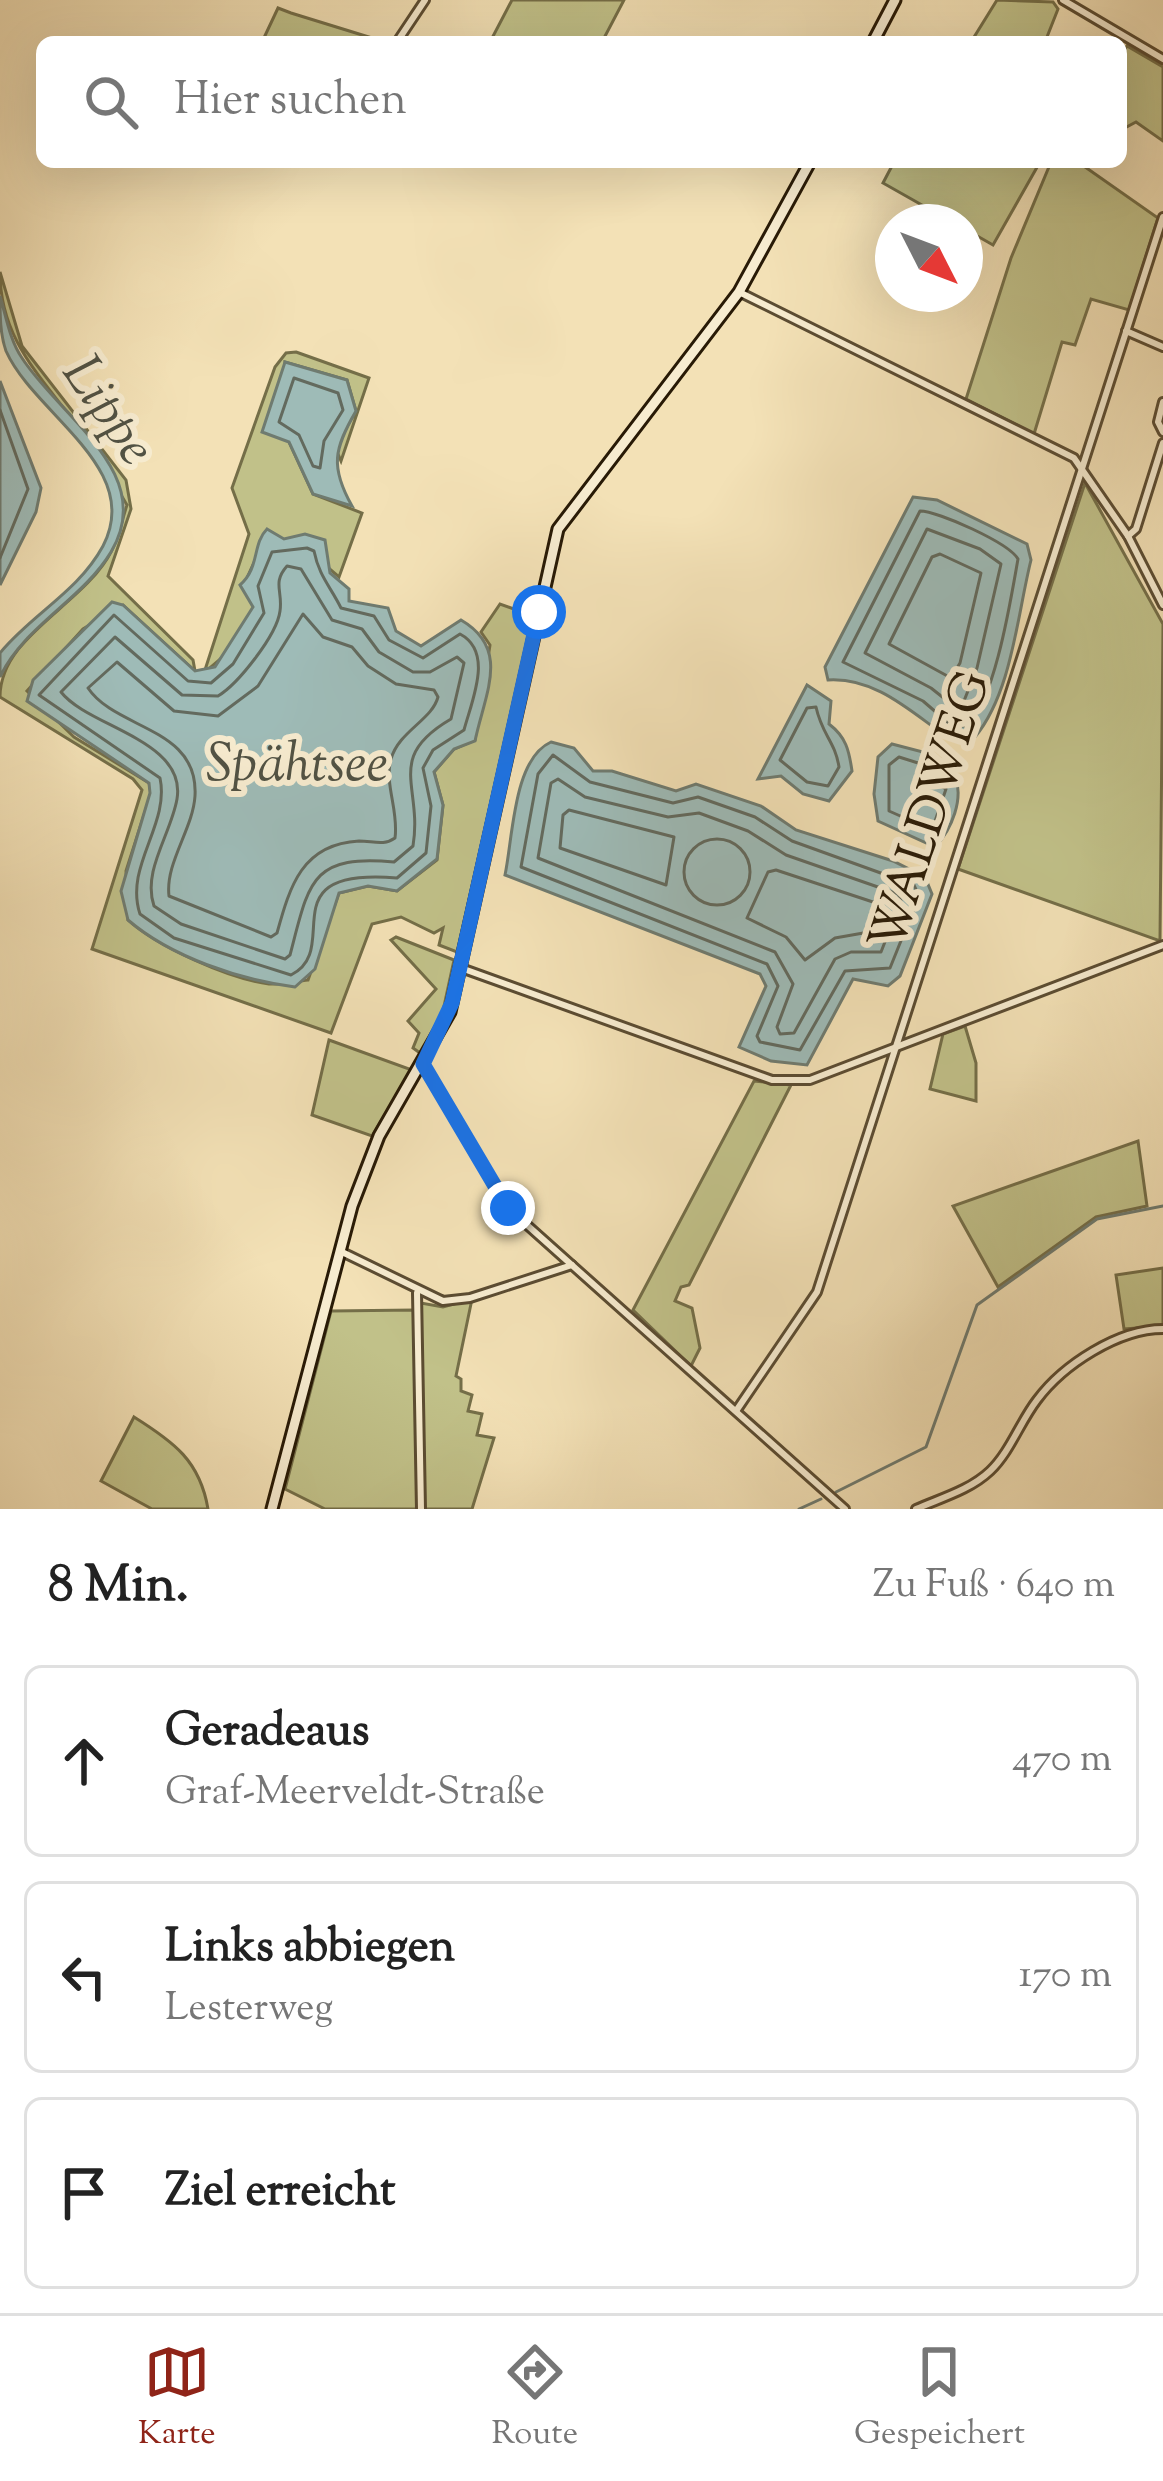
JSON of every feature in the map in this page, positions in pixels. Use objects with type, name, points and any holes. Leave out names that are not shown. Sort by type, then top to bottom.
[{"type":"main road","points":[[876,36],[895,0]]},
{"type":"main road","points":[[272,1509],[370,1154],[447,1021],[558,529],[739,292],[807,168]]},
{"type":"street","points":[[401,36],[425,0]]},
{"type":"street","points":[[1063,0],[1124,36]]},
{"type":"street","points":[[1127,38],[1163,59]]},
{"type":"street","name":"WALDWEG","points":[[736,1411],[818,1292],[1163,217]]},
{"type":"street","points":[[739,292],[1083,464],[1128,536],[1163,605]]},
{"type":"street","points":[[1126,332],[1163,347]]},
{"type":"street","points":[[1163,402],[1158,422],[1163,431]]},
{"type":"street","points":[[1128,536],[1136,529],[1163,443]]},
{"type":"street","points":[[460,968],[772,1080],[821,1078],[1163,945]]},
{"type":"street","points":[[423,1064],[508,1208],[845,1509]]},
{"type":"street","points":[[340,1251],[417,1293],[443,1301],[470,1298],[572,1265]]},
{"type":"street","points":[[417,1293],[422,1509]]},
{"type":"street","points":[[916,1509],[966,1488],[996,1466],[1039,1396],[1103,1346],[1124,1335],[1163,1329]]},
{"type":"green space","points":[[512,0],[624,0],[605,36],[493,36]]},
{"type":"green space","points":[[997,0],[1053,2],[1058,9],[1047,36],[975,36]]},
{"type":"green space","points":[[278,8],[366,36],[265,36]]},
{"type":"green space","points":[[1127,46],[1163,67],[1163,141],[1136,122],[1127,127]]},
{"type":"green space","points":[[891,168],[1037,168],[993,245],[983,239],[983,204],[920,204],[883,183]]},
{"type":"green space","points":[[1048,168],[1087,168],[1158,218],[1129,310],[1091,299],[1075,345],[1062,342],[1034,434],[966,399],[1011,258]]},
{"type":"green space","points":[[0,272],[22,346],[126,480],[131,509],[108,576],[193,660],[195,671],[123,605],[83,629],[27,691],[74,737],[149,783],[151,793],[126,871],[128,920],[157,941],[253,981],[308,980],[339,893],[368,886],[397,891],[437,860],[443,805],[434,772],[454,749],[475,740],[490,645],[481,632],[500,604],[533,616],[457,952],[439,945],[443,928],[434,933],[401,917],[372,924],[331,1033],[92,949],[142,790],[133,779],[0,697],[4,675],[28,638],[99,570],[114,545],[127,505],[15,337]]},
{"type":"green space","points":[[296,352],[369,378],[341,461],[335,447],[356,411],[347,380],[285,362],[289,442],[313,494],[362,513],[339,577],[296,540],[261,547],[246,580],[254,607],[224,656],[204,673],[249,534],[232,488],[275,367],[286,353]]},
{"type":"green space","points":[[1085,483],[1163,624],[1160,941],[958,869]]},
{"type":"green space","points":[[396,937],[454,960],[441,1020],[420,1053],[413,1048],[419,1033],[408,1021],[436,989],[391,940]]},
{"type":"green space","points":[[965,1026],[976,1063],[976,1101],[930,1089],[943,1034]]},
{"type":"green space","points":[[329,1040],[412,1070],[372,1136],[312,1115]]},
{"type":"green space","points":[[754,1081],[791,1085],[689,1285],[681,1287],[675,1301],[692,1308],[700,1348],[691,1366],[633,1310]]},
{"type":"green space","points":[[1138,1141],[1147,1206],[1096,1217],[998,1287],[953,1206]]},
{"type":"green space","points":[[1163,1268],[1163,1326],[1124,1329],[1116,1275]]},
{"type":"green space","points":[[472,1299],[456,1376],[461,1379],[461,1391],[472,1395],[468,1411],[482,1414],[477,1435],[494,1438],[472,1509],[424,1509],[421,1303],[443,1307]]},
{"type":"green space","points":[[414,1310],[419,1509],[325,1509],[285,1489],[331,1311]]},
{"type":"green space","points":[[134,1417],[192,1465],[208,1509],[152,1509],[101,1481]]},
{"type":"water","points":[[0,296],[18,351],[114,472],[122,497],[122,524],[99,569],[23,643],[0,677],[0,653],[81,577],[103,546],[112,518],[109,491],[98,467],[6,351]]},
{"type":"water","points":[[285,362],[347,380],[356,411],[339,447],[338,469],[352,506],[313,494],[289,442],[262,432]]},
{"type":"water","points":[[0,381],[41,488],[36,512],[0,585]]},
{"type":"water","points":[[913,497],[937,500],[1027,544],[1031,560],[1012,653],[997,698],[975,737],[950,739],[878,691],[863,684],[828,680],[825,667]]},
{"type":"water","name":"Spähtsee","points":[[267,529],[284,539],[305,534],[325,540],[330,573],[349,589],[349,601],[388,608],[396,631],[421,646],[461,620],[486,644],[490,658],[475,741],[454,749],[434,772],[443,805],[437,859],[397,891],[368,886],[339,893],[315,969],[295,987],[207,965],[164,945],[128,920],[121,891],[149,783],[27,701],[33,680],[112,602],[123,605],[195,671],[215,667],[253,607],[240,585],[251,571]]},
{"type":"water","points":[[807,685],[831,701],[829,724],[843,739],[851,763],[852,771],[829,801],[803,794],[781,776],[758,779]]},
{"type":"water","points":[[551,742],[574,748],[593,771],[612,771],[676,791],[696,784],[761,806],[796,830],[893,861],[925,877],[932,894],[900,976],[888,986],[853,979],[807,1065],[771,1061],[739,1047],[766,986],[760,974],[505,875],[522,782],[538,751]]},
{"type":"water","points":[[892,744],[923,752],[935,771],[955,775],[955,813],[935,847],[878,821],[874,794],[878,757]]},
{"type":"waterway","points":[[836,1492],[926,1447],[977,1305],[1097,1219],[1163,1206]]},
{"type":"waterway","points":[[799,1509],[821,1499]]},
{"type":"route","points":[[508,1208],[429,1067],[423,1064],[452,1003],[539,612]]},
{"type":"water label","name":"Lippe","points":[[106,412]]}]
